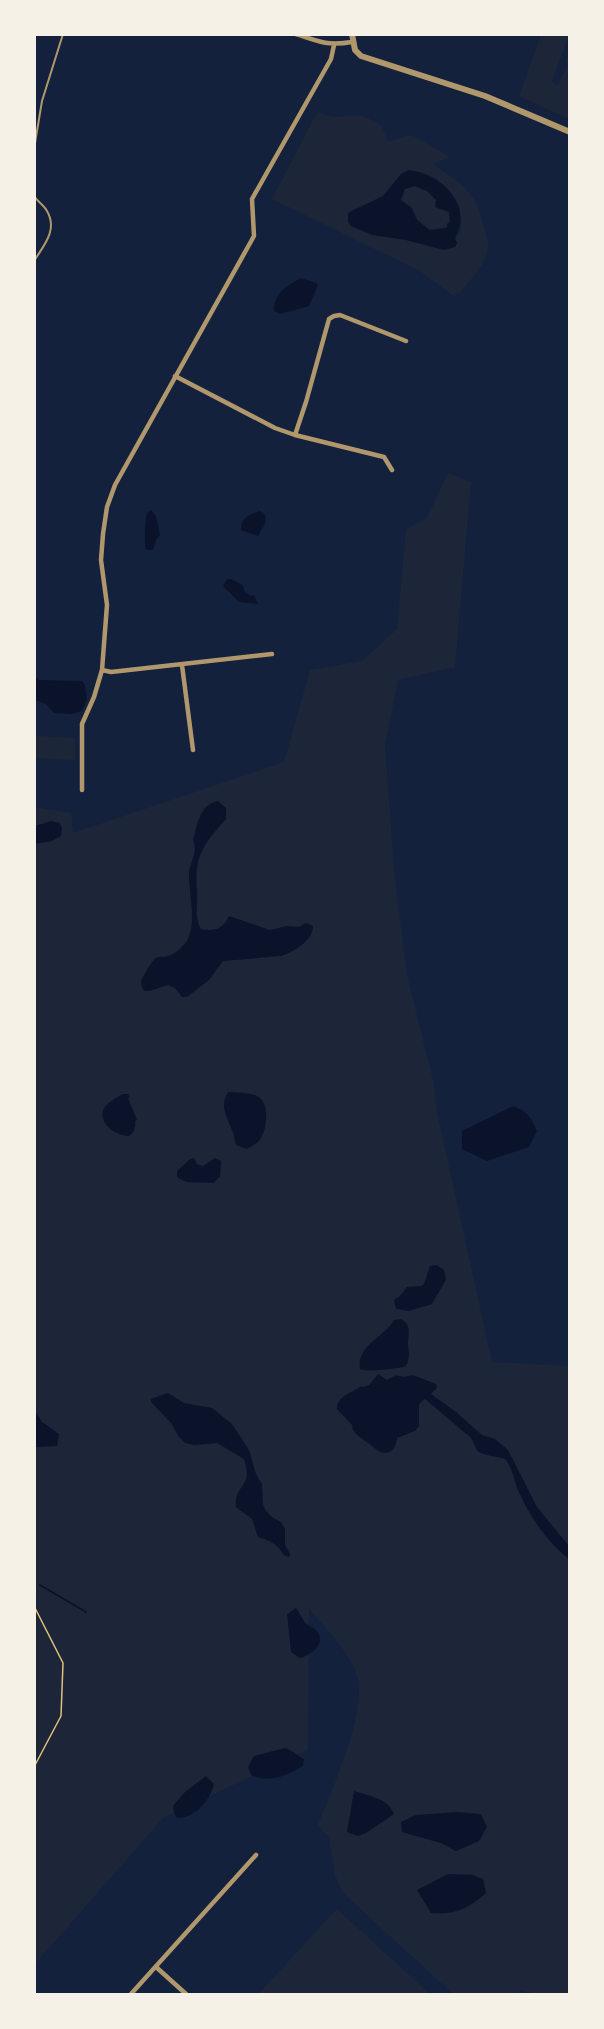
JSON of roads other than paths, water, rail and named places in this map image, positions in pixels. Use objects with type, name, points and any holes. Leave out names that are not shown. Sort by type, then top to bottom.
[{"type":"street","points":[[296,34],[334,45],[352,38],[355,50],[361,56],[485,96],[570,132]]},
{"type":"street","points":[[82,790],[82,724],[94,697],[102,670],[107,605],[101,560],[108,507],[115,485],[254,236],[252,199],[331,59],[334,45]]},
{"type":"street","points":[[294,435],[306,402],[329,319],[339,315],[406,340]]},
{"type":"street","points":[[175,376],[275,428],[294,435],[384,457],[392,470]]},
{"type":"street","points":[[102,670],[111,672],[272,654]]},
{"type":"street","points":[[182,665],[193,750]]},
{"type":"street","points":[[131,1995],[256,1855]]},
{"type":"street","points":[[156,1967],[186,1995]]},
{"type":"lane","points":[[34,149],[42,101],[63,34]]},
{"type":"lane","points":[[34,196],[46,209],[51,219],[52,230],[34,261]]},
{"type":"waterway","points":[[40,1585],[86,1612]]}]
